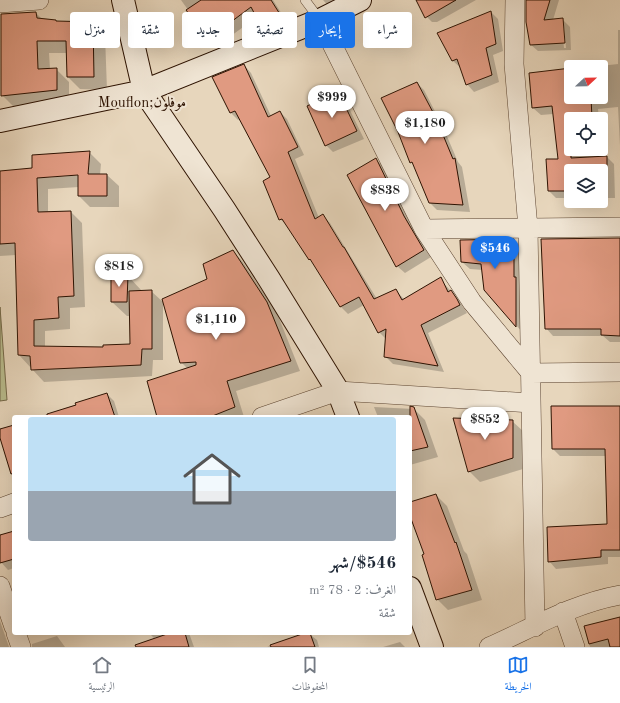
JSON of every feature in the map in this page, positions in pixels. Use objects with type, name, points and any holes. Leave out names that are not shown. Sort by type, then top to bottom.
[{"type":"street","points":[[0,3],[27,0]]},
{"type":"street","points":[[123,0],[144,91],[224,209],[338,391],[347,415]]},
{"type":"street","points":[[336,12],[360,0]]},
{"type":"street","points":[[515,0],[514,64],[528,228],[535,626]]},
{"type":"street","points":[[0,122],[144,91],[305,26]]},
{"type":"street","points":[[334,48],[424,229],[472,302],[531,373]]},
{"type":"street","points":[[424,229],[620,227]]},
{"type":"street","points":[[531,373],[620,372]]},
{"type":"street","points":[[268,415],[338,391],[531,403]]},
{"type":"street","points":[[0,508],[12,504]]},
{"type":"street","points":[[0,586],[12,621]]},
{"type":"street","points":[[412,593],[432,647]]},
{"type":"street","points":[[490,647],[563,612],[604,598],[620,595]]},
{"type":"street","points":[[563,612],[575,647]]},
{"type":"street","points":[[17,635],[21,647]]},
{"type":"lane","points":[[305,0],[314,12]]},
{"type":"green space","points":[[0,307],[7,400],[0,401]]},
{"type":"building","points":[[201,0],[271,0],[279,12],[254,12],[251,7],[242,12],[242,14],[234,20],[234,12],[188,12],[186,10]]},
{"type":"building","points":[[416,0],[456,0],[425,18]]},
{"type":"building","points":[[526,0],[550,0],[544,20],[563,18],[565,43],[530,45],[526,22]]},
{"type":"building","points":[[491,11],[496,44],[486,48],[492,75],[466,85],[457,59],[452,61],[437,33]]},
{"type":"building","points":[[36,12],[37,18],[70,21],[70,48],[93,48],[94,77],[67,77],[66,41],[37,41],[38,69],[57,68],[57,90],[1,96],[1,14]]},
{"type":"building","points":[[244,64],[268,117],[280,111],[298,147],[288,152],[315,219],[323,214],[374,299],[396,289],[402,300],[441,277],[448,292],[451,290],[457,299],[460,305],[421,325],[438,366],[384,357],[386,329],[378,333],[359,297],[340,307],[310,259],[309,260],[282,219],[279,220],[263,181],[270,177],[235,111],[230,113],[212,77]]},
{"type":"building","points":[[564,69],[564,104],[591,104],[592,112],[564,112],[564,156],[571,156],[571,158],[607,156],[607,164],[564,164],[564,191],[548,191],[546,159],[558,159],[552,106],[532,108],[529,73]]},
{"type":"building","points":[[417,82],[436,118],[453,159],[455,158],[463,205],[429,203],[412,162],[410,163],[398,132],[381,98]]},
{"type":"building","points":[[338,91],[357,131],[325,146],[307,106]]},
{"type":"building","points":[[90,151],[88,174],[107,174],[107,196],[78,196],[78,175],[37,178],[38,212],[71,211],[74,296],[58,297],[59,318],[34,320],[34,346],[103,347],[103,345],[130,344],[129,291],[152,290],[152,349],[142,349],[141,365],[31,370],[30,356],[18,355],[15,243],[0,244],[0,171],[32,168],[32,155]]},
{"type":"building","points":[[376,158],[404,216],[424,250],[396,267],[347,175]]},
{"type":"building","points":[[620,238],[620,336],[601,335],[601,329],[545,329],[541,239]]},
{"type":"building","points":[[514,239],[516,327],[484,290],[481,264],[461,262],[460,240]]},
{"type":"building","points":[[233,250],[267,302],[291,361],[227,381],[235,407],[215,415],[156,415],[147,381],[196,365],[196,362],[180,363],[162,299],[207,279],[203,264]]},
{"type":"building","points":[[111,275],[128,275],[127,302],[111,302]]},
{"type":"building","points":[[107,393],[114,415],[47,415],[76,405],[75,403]]},
{"type":"building","points":[[410,406],[414,407],[428,447],[412,451],[412,415],[410,415]]},
{"type":"building","points":[[551,406],[620,406],[620,550],[601,550],[601,557],[548,562],[547,527],[607,524],[605,449],[552,449]]},
{"type":"building","points":[[453,418],[513,420],[513,458],[468,472]]},
{"type":"building","points":[[12,426],[11,474],[0,438],[0,429]]},
{"type":"building","points":[[436,494],[455,543],[456,542],[472,590],[436,600],[422,555],[424,554],[412,521],[412,501]]},
{"type":"building","points":[[12,532],[12,560],[0,563],[0,535]]},
{"type":"building","points":[[620,617],[620,647],[610,647],[608,639],[589,644],[584,626]]},
{"type":"building","points":[[164,635],[186,635],[189,647],[136,647],[135,645]]},
{"type":"building","points":[[299,635],[311,635],[315,647],[271,647],[270,645]]},
{"type":"district","name":"Mouflon;موفلون","points":[[142,103]]}]
